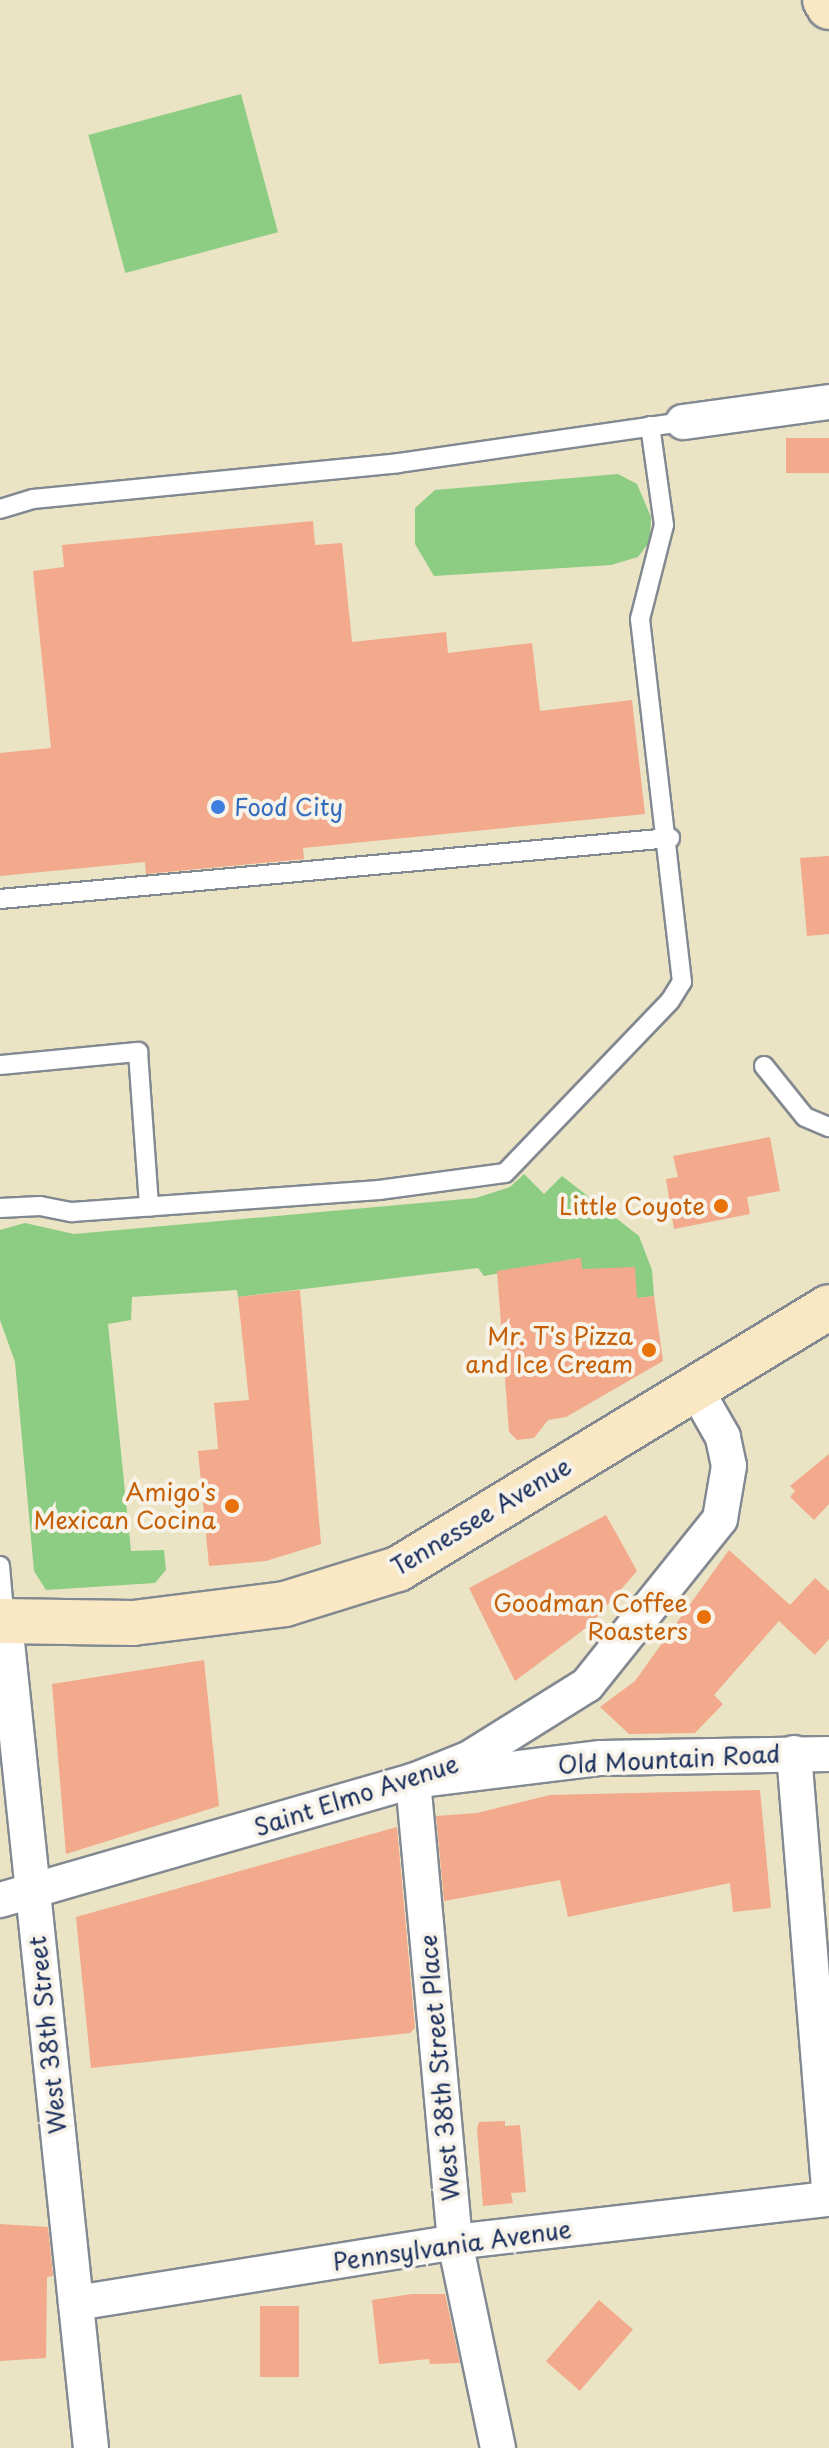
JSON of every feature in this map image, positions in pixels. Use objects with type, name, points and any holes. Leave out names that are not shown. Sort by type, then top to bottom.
[{"type":"main road","points":[[825,0],[829,7]]},
{"type":"main road","name":"Tennessee Avenue","points":[[3,1622],[133,1623],[285,1604],[389,1572],[829,1307]]},
{"type":"street","points":[[666,424],[829,402]]},
{"type":"street","name":"Saint Elmo Avenue","points":[[16,1897],[413,1781],[470,1758],[587,1685],[720,1519],[729,1466],[723,1437],[695,1388]]},
{"type":"street","name":"West 38th Street","points":[[3,1622],[16,1897],[76,2303],[91,2448]]},
{"type":"street","points":[[794,1753],[829,2188]]},
{"type":"street","name":"Old Mountain Road","points":[[413,1781],[601,1758],[829,1754]]},
{"type":"street","name":"West 38th Street Place","points":[[413,1781],[455,2242],[498,2448]]},
{"type":"street","name":"Pennsylvania Avenue","points":[[76,2303],[455,2242],[829,2199]]},
{"type":"lane","points":[[0,509],[33,499],[398,463],[666,424],[664,525],[640,619],[670,838],[682,982],[505,1173],[379,1190],[149,1207],[72,1212],[40,1206],[0,1208]]},
{"type":"lane","points":[[0,899],[670,838]]},
{"type":"lane","points":[[0,1065],[138,1052],[149,1207]]},
{"type":"lane","points":[[764,1066],[805,1117],[829,1127]]},
{"type":"lane","points":[[0,1566],[3,1622]]},
{"type":"green space","points":[[241,94],[278,232],[125,273],[88,135]]},
{"type":"green space","points":[[618,474],[637,484],[651,517],[650,541],[638,557],[611,565],[434,576],[415,544],[415,508],[435,490]]},
{"type":"green space","points":[[524,1174],[544,1194],[562,1176],[639,1236],[652,1270],[654,1296],[637,1298],[582,1269],[580,1258],[484,1276],[478,1268],[238,1297],[237,1290],[132,1297],[131,1320],[108,1324],[131,1551],[164,1550],[166,1570],[155,1583],[46,1590],[34,1571],[15,1362],[0,1320],[0,1230],[25,1223],[74,1234],[476,1198],[510,1187]]},
{"type":"building","points":[[786,438],[829,438],[829,473],[786,473]]},
{"type":"building","points":[[313,521],[315,545],[342,543],[352,642],[446,632],[448,653],[532,643],[540,711],[632,700],[645,814],[303,848],[304,859],[146,874],[145,862],[0,876],[0,753],[51,748],[33,571],[64,567],[62,545]]},
{"type":"building","points":[[829,856],[829,934],[807,936],[800,858]]},
{"type":"building","points":[[770,1137],[780,1191],[747,1197],[750,1214],[674,1229],[666,1179],[678,1177],[673,1156]]},
{"type":"building","points":[[581,1258],[582,1269],[635,1267],[637,1298],[654,1296],[663,1361],[566,1417],[548,1420],[534,1438],[517,1440],[509,1432],[497,1271]]},
{"type":"building","points":[[300,1290],[321,1544],[266,1561],[209,1566],[198,1451],[218,1449],[214,1403],[249,1400],[238,1297]]},
{"type":"building","points":[[829,1454],[829,1504],[814,1520],[790,1497],[795,1491],[790,1486]]},
{"type":"building","points":[[606,1515],[637,1571],[590,1625],[515,1681],[469,1588]]},
{"type":"building","points":[[729,1550],[790,1605],[815,1578],[829,1591],[829,1639],[815,1655],[779,1621],[714,1695],[723,1704],[695,1733],[629,1734],[600,1707],[635,1681]]},
{"type":"building","points":[[204,1660],[219,1806],[66,1854],[52,1684]]},
{"type":"building","points":[[760,1790],[771,1908],[733,1912],[730,1883],[568,1917],[560,1880],[444,1901],[436,1816],[477,1813],[550,1795]]},
{"type":"building","points":[[397,1827],[415,2028],[410,2033],[91,2068],[76,1917]]},
{"type":"building","points":[[505,2121],[505,2126],[520,2125],[526,2192],[511,2193],[513,2203],[483,2206],[477,2129],[479,2122]]},
{"type":"building","points":[[0,2224],[48,2227],[53,2276],[47,2277],[46,2358],[0,2361]]},
{"type":"building","points":[[412,2294],[445,2294],[460,2363],[430,2364],[429,2359],[379,2364],[372,2300]]},
{"type":"building","points":[[599,2300],[633,2330],[580,2391],[546,2361]]},
{"type":"building","points":[[260,2306],[299,2306],[299,2377],[260,2377]]},
{"type":"place","name":"Food City","points":[[218,807]]},
{"type":"place","name":"Little Coyote","points":[[721,1206]]},
{"type":"place","name":"Mr. T's Pizza and Ice Cream","points":[[649,1350]]},
{"type":"place","name":"Amigo's Mexican Cocina","points":[[232,1506]]},
{"type":"place","name":"Goodman Coffee Roasters","points":[[704,1617]]}]
